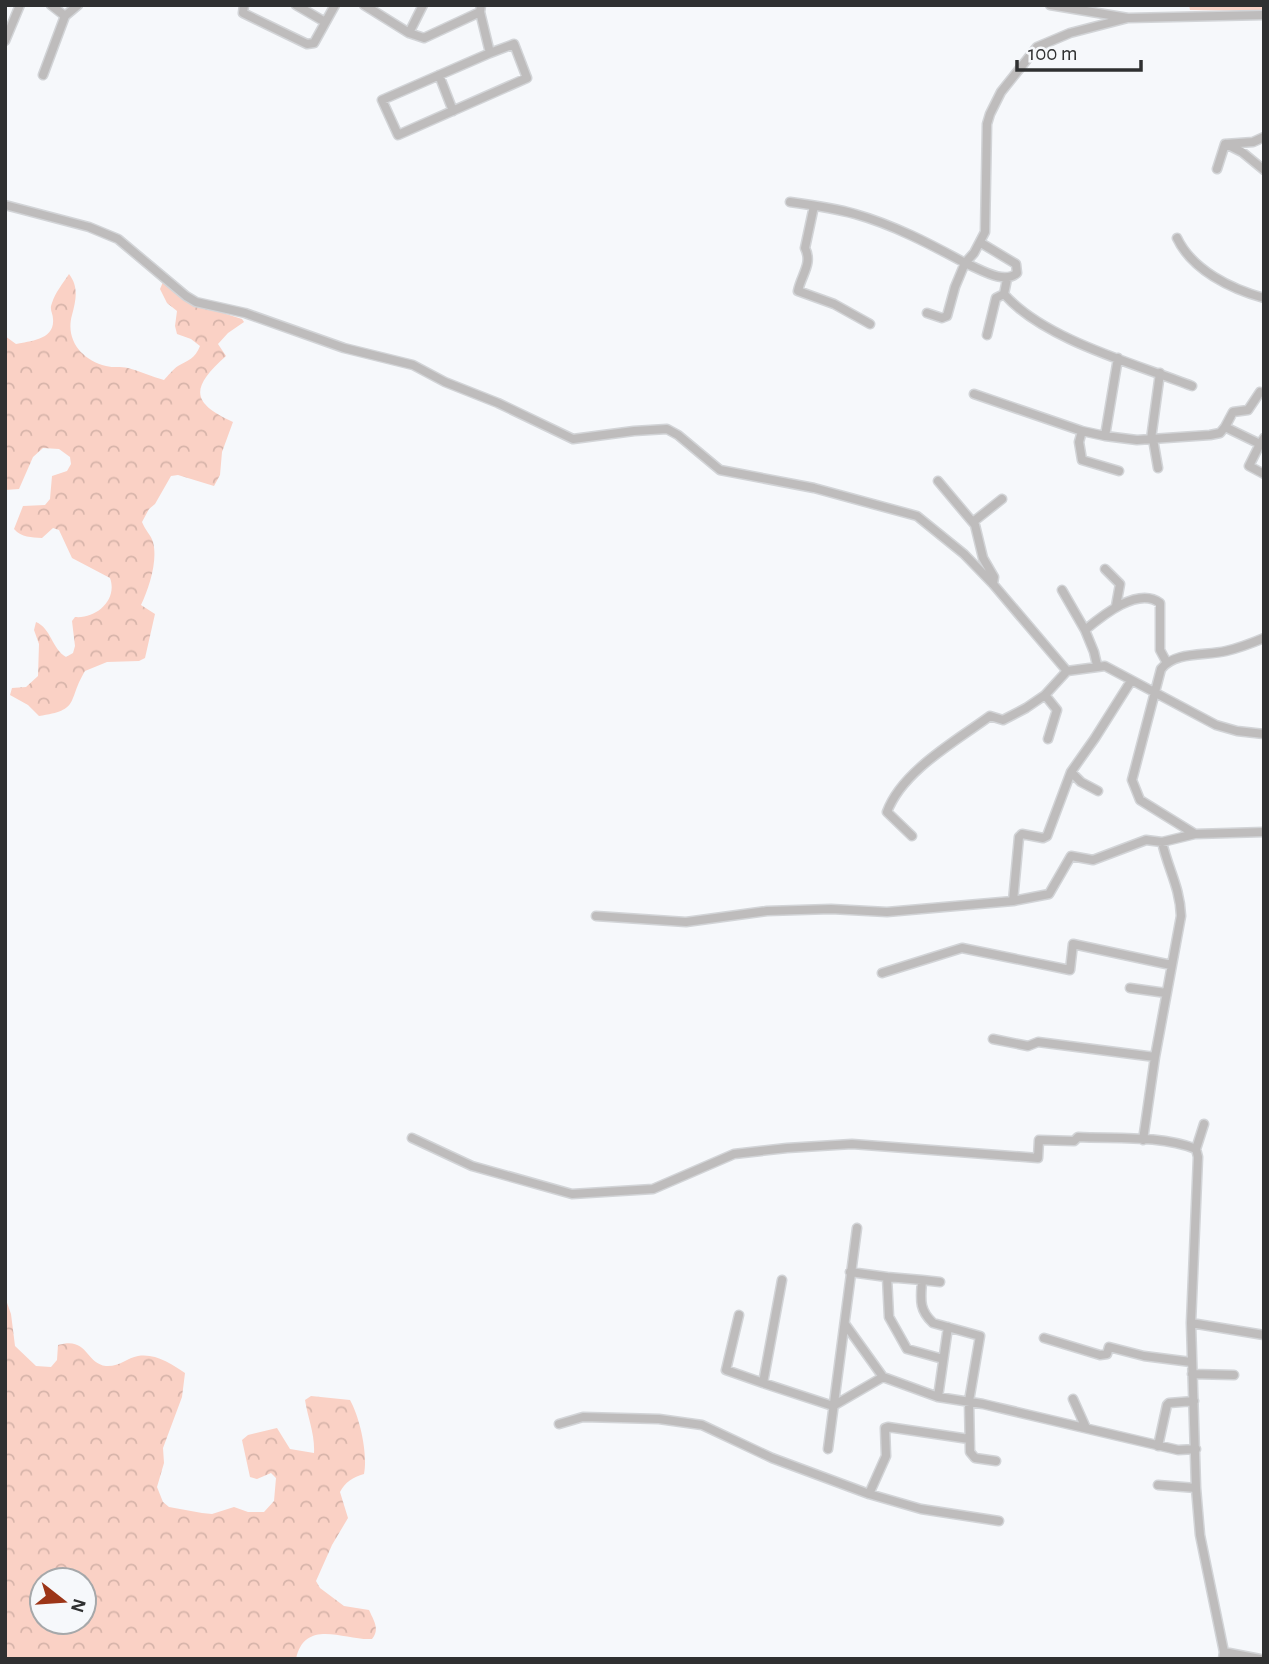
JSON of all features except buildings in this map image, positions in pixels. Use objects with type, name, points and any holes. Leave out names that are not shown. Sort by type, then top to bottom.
[{"type":"street","points":[[5,41],[20,5]]},
{"type":"street","points":[[51,5],[65,16]]},
{"type":"street","points":[[43,75],[65,16],[78,5]]},
{"type":"street","points":[[244,5],[243,13],[307,44],[314,43],[335,5]]},
{"type":"street","points":[[296,5],[325,22]]},
{"type":"street","points":[[363,5],[408,33],[424,38],[481,8],[490,53]]},
{"type":"street","points":[[408,33],[423,5]]},
{"type":"street","points":[[1050,5],[1128,18],[1264,15]]},
{"type":"street","points":[[927,313],[942,318],[947,316],[965,263],[981,243],[986,227],[987,124],[1001,92],[1022,62],[1047,41],[1128,18]]},
{"type":"street","points":[[513,44],[527,78],[398,135],[382,100],[490,53],[513,44]]},
{"type":"street","points":[[439,75],[453,111]]},
{"type":"street","points":[[1225,144],[1253,142],[1264,137]]},
{"type":"street","points":[[1217,169],[1225,144]]},
{"type":"street","points":[[1225,144],[1242,152],[1264,170]]},
{"type":"street","points":[[790,202],[856,214],[1007,279]]},
{"type":"street","points":[[5,205],[89,227],[118,239],[196,302],[245,313],[344,348],[413,365],[572,439],[667,429],[720,470],[814,488],[916,516],[964,554],[1067,671]]},
{"type":"street","points":[[814,206],[805,248],[809,263],[799,292],[834,304],[870,324]]},
{"type":"street","points":[[1177,238],[1187,254],[1213,276],[1242,291],[1264,298]]},
{"type":"street","points":[[981,243],[1016,264],[1017,273],[1007,279],[1004,294]]},
{"type":"street","points":[[987,335],[996,298],[1004,294]]},
{"type":"street","points":[[1004,294],[1034,319],[1084,345],[1192,386]]},
{"type":"street","points":[[1105,436],[1118,358]]},
{"type":"street","points":[[1158,468],[1152,439],[1160,373]]},
{"type":"street","points":[[974,394],[1082,431],[1105,436],[1152,439],[1217,434],[1226,427],[1233,412],[1246,411],[1259,392]]},
{"type":"street","points":[[1226,427],[1262,441],[1249,466],[1264,474]]},
{"type":"street","points":[[1082,431],[1079,442],[1082,460],[1119,471]]},
{"type":"street","points":[[939,481],[973,522],[983,558],[994,577],[993,584]]},
{"type":"street","points":[[973,522],[1002,499]]},
{"type":"street","points":[[1105,569],[1120,584],[1116,606]]},
{"type":"street","points":[[1062,590],[1085,630],[1097,666]]},
{"type":"street","points":[[1085,630],[1116,606],[1149,598],[1159,602],[1160,650],[1167,663]]},
{"type":"street","points":[[1195,834],[1140,800],[1134,789],[1132,773],[1161,669],[1177,658],[1228,651],[1264,638]]},
{"type":"street","points":[[912,836],[887,814],[892,798],[902,785],[990,716],[1003,720],[1045,695],[1067,671],[1105,666],[1216,725],[1237,732],[1264,734]]},
{"type":"street","points":[[1013,901],[1019,837],[1022,834],[1043,838],[1047,836],[1071,772],[1131,681]]},
{"type":"street","points":[[1045,695],[1057,710],[1048,739]]},
{"type":"street","points":[[1071,772],[1084,785],[1098,791]]},
{"type":"street","points":[[596,916],[686,922],[767,911],[824,909],[887,912],[1013,901],[1049,894],[1071,856],[1093,860],[1146,840],[1162,842],[1195,834],[1264,832]]},
{"type":"street","points":[[1143,1140],[1181,916],[1181,900],[1162,842]]},
{"type":"street","points":[[882,973],[962,948],[1070,970],[1073,944],[1171,965]]},
{"type":"street","points":[[1130,988],[1166,993]]},
{"type":"street","points":[[993,1039],[1155,1057]]},
{"type":"street","points":[[1203,1124],[1196,1149],[1198,1157],[1191,1323],[1200,1535],[1223,1655],[1260,1659]]},
{"type":"street","points":[[412,1138],[472,1166],[554,1190],[580,1194],[653,1189],[731,1155],[763,1150],[852,1144],[1038,1158],[1039,1140],[1074,1141],[1077,1137],[1143,1140],[1196,1149]]},
{"type":"street","points":[[828,1448],[857,1228]]},
{"type":"street","points":[[850,1272],[940,1282]]},
{"type":"street","points":[[887,1277],[889,1317],[907,1349],[943,1359]]},
{"type":"street","points":[[763,1383],[782,1280]]},
{"type":"street","points":[[922,1280],[922,1311],[933,1323],[981,1337],[969,1401],[970,1452],[975,1458],[996,1461]]},
{"type":"street","points":[[739,1315],[726,1370],[833,1406],[883,1377]]},
{"type":"street","points":[[1191,1323],[1264,1335]]},
{"type":"street","points":[[845,1324],[883,1377],[938,1396],[1158,1446],[1178,1450],[1196,1449]]},
{"type":"street","points":[[938,1396],[948,1327]]},
{"type":"street","points":[[1044,1338],[1100,1355],[1107,1354],[1110,1347],[1144,1356],[1191,1362]]},
{"type":"street","points":[[1192,1374],[1234,1375]]},
{"type":"street","points":[[1073,1399],[1086,1428]]},
{"type":"street","points":[[1158,1446],[1169,1402],[1194,1401]]},
{"type":"street","points":[[559,1424],[583,1417],[659,1419],[702,1425],[772,1458],[870,1494],[921,1509],[999,1521]]},
{"type":"street","points":[[870,1494],[886,1456],[885,1428],[888,1426],[969,1439]]},
{"type":"street","points":[[1158,1485],[1196,1488]]},
{"type":"green space","points":[[1189,5],[1264,5],[1264,11],[1190,10]]},
{"type":"green space","points":[[69,274],[76,294],[70,324],[73,341],[83,354],[106,366],[128,368],[164,380],[176,367],[196,354],[200,346],[177,334],[177,311],[167,303],[160,289],[163,282],[188,302],[242,319],[244,322],[218,344],[226,356],[214,367],[201,386],[200,394],[209,408],[233,422],[222,452],[220,475],[214,486],[178,475],[171,476],[142,522],[152,539],[154,549],[152,574],[141,605],[155,614],[145,658],[139,661],[107,662],[85,671],[67,707],[39,716],[28,705],[10,695],[12,688],[26,687],[38,676],[39,644],[34,630],[36,622],[45,629],[66,657],[73,653],[75,646],[72,621],[75,617],[90,615],[103,606],[108,601],[112,586],[110,578],[72,558],[59,530],[53,528],[42,538],[23,536],[14,529],[23,506],[45,505],[50,499],[52,476],[67,471],[71,464],[70,457],[59,449],[43,448],[33,457],[19,489],[5,490],[5,336],[16,344],[46,335],[53,326],[51,305]]},
{"type":"green space","points":[[5,1297],[11,1314],[15,1346],[36,1366],[51,1367],[57,1360],[58,1345],[68,1343],[81,1347],[99,1364],[106,1366],[134,1357],[151,1356],[185,1373],[182,1397],[163,1448],[164,1463],[157,1487],[163,1502],[169,1507],[212,1514],[234,1507],[248,1512],[264,1512],[274,1501],[276,1478],[271,1473],[257,1479],[250,1477],[242,1440],[248,1435],[277,1428],[290,1449],[314,1453],[305,1400],[311,1396],[350,1400],[362,1436],[364,1474],[350,1480],[340,1492],[348,1518],[316,1581],[320,1588],[344,1606],[369,1610],[376,1628],[372,1639],[328,1634],[308,1638],[301,1646],[296,1659],[5,1659]]}]
